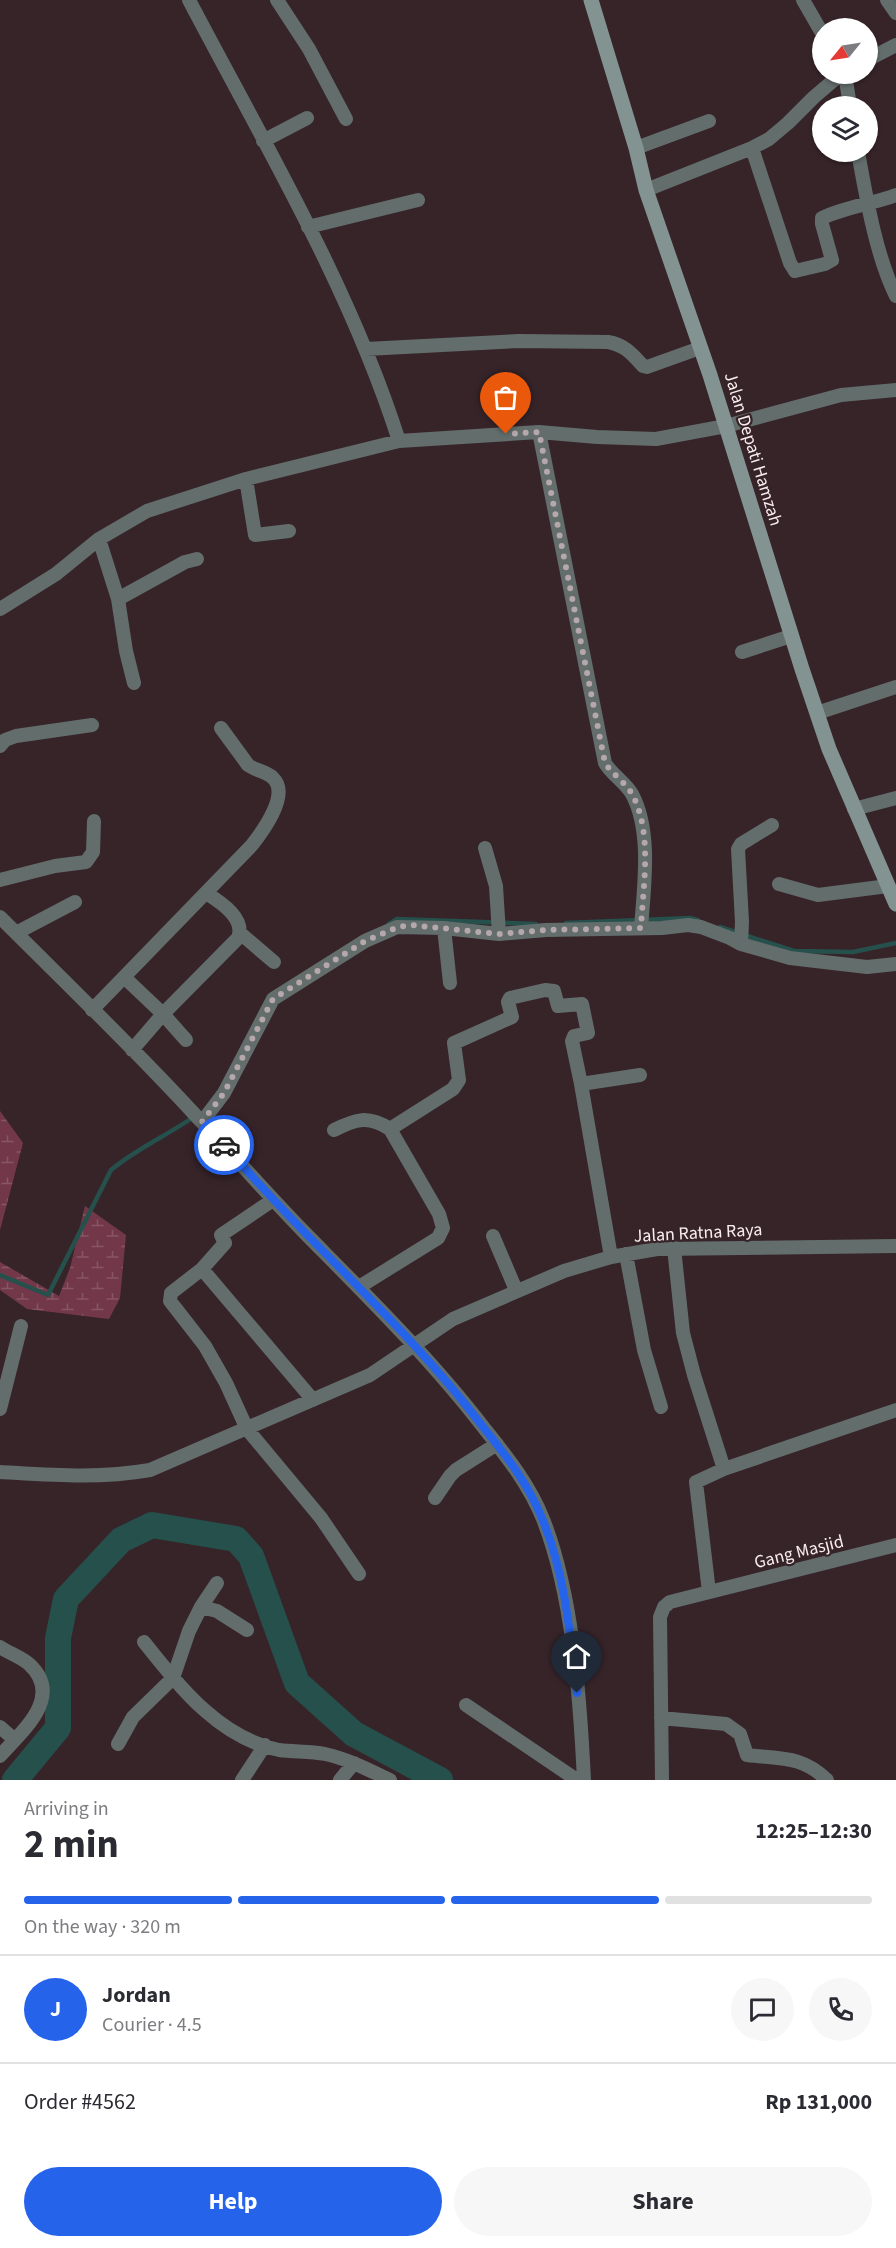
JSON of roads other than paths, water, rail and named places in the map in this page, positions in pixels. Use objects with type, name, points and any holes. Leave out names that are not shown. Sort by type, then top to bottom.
[{"type":"main road","name":"Jalan Depati Hamzah","points":[[591,0],[636,148],[646,190],[726,426],[791,636],[817,713],[854,809],[896,904]]},
{"type":"street","points":[[189,0],[308,227],[366,349],[399,441]]},
{"type":"street","points":[[277,0],[309,49],[346,119]]},
{"type":"street","points":[[803,0],[813,18]]},
{"type":"street","points":[[887,0],[896,13]]},
{"type":"street","points":[[878,54],[896,45]]},
{"type":"street","points":[[646,190],[769,140],[830,84]]},
{"type":"street","points":[[263,141],[308,118]]},
{"type":"street","points":[[636,148],[710,121]]},
{"type":"street","points":[[752,148],[790,263],[795,271],[825,264],[832,260],[822,218],[896,195]]},
{"type":"street","points":[[860,162],[868,205],[896,296]]},
{"type":"street","points":[[308,227],[418,200]]},
{"type":"street","points":[[366,349],[519,341],[608,342],[627,348],[647,367],[700,348]]},
{"type":"street","points":[[0,609],[56,574],[99,538],[154,508],[246,479],[399,441],[539,432],[642,440],[726,426],[841,395],[896,390]]},
{"type":"street","points":[[539,432],[605,763],[609,770],[625,783],[641,818],[645,841],[641,925]]},
{"type":"street","points":[[246,479],[255,535],[289,531]]},
{"type":"street","points":[[99,538],[118,599],[127,659],[134,683]]},
{"type":"street","points":[[118,599],[185,562],[197,559]]},
{"type":"street","points":[[742,652],[791,636]]},
{"type":"street","points":[[817,713],[896,687]]},
{"type":"street","points":[[0,746],[5,740],[16,736],[93,725]]},
{"type":"street","points":[[92,1010],[258,837],[280,795],[275,780],[268,773],[248,765],[220,728]]},
{"type":"street","points":[[854,809],[896,798]]},
{"type":"street","points":[[0,880],[55,866],[86,862],[93,852],[94,821]]},
{"type":"street","points":[[741,940],[738,849],[741,844],[772,825]]},
{"type":"street","points":[[485,848],[495,880],[499,929]]},
{"type":"street","points":[[779,885],[818,895],[888,886]]},
{"type":"street","points":[[132,1050],[163,1014],[238,938],[240,926],[228,910],[206,893]]},
{"type":"street","points":[[15,933],[75,902]]},
{"type":"street","points":[[0,917],[195,1114],[273,1200],[414,1345],[462,1400],[519,1473],[532,1494],[559,1564],[570,1628],[582,1737],[584,1780]]},
{"type":"street","points":[[195,1114],[224,1093],[273,999],[386,930],[411,925],[546,930],[688,925],[701,927],[790,958],[867,968],[896,964]]},
{"type":"street","points":[[444,928],[450,983]]},
{"type":"street","points":[[240,933],[274,962]]},
{"type":"street","points":[[124,977],[163,1014],[186,1040]]},
{"type":"street","points":[[390,1129],[453,1089],[459,1080],[454,1043],[512,1017],[508,1002],[510,998],[545,990],[554,991],[558,1006],[582,1004],[588,1033],[574,1036],[572,1041],[611,1257]]},
{"type":"street","points":[[581,1084],[640,1075]]},
{"type":"street","points":[[334,1130],[353,1120],[379,1122],[390,1129],[439,1214],[443,1228],[438,1238],[359,1287]]},
{"type":"street","points":[[273,1200],[221,1235],[225,1243],[202,1269],[171,1293],[170,1300],[205,1346],[226,1383],[247,1429],[321,1518],[359,1574]]},
{"type":"street","points":[[493,1236],[516,1290]]},
{"type":"street","name":"Jalan Ratna Raya","points":[[0,1472],[58,1476],[115,1476],[150,1470],[370,1375],[453,1319],[564,1270],[611,1257],[674,1248],[896,1246]]},
{"type":"street","points":[[674,1248],[683,1333],[694,1376],[724,1468]]},
{"type":"street","points":[[626,1254],[644,1350],[661,1407]]},
{"type":"street","points":[[202,1269],[313,1400]]},
{"type":"street","points":[[0,1409],[21,1326]]},
{"type":"street","points":[[709,1592],[696,1482],[724,1468],[896,1410]]},
{"type":"street","points":[[435,1498],[456,1470],[497,1444]]},
{"type":"street","name":"Gang Masjid","points":[[662,1780],[660,1617],[664,1607],[670,1602],[896,1545]]},
{"type":"street","points":[[118,1744],[133,1717],[173,1678],[189,1631],[217,1583]]},
{"type":"street","points":[[201,1607],[217,1611],[247,1630]]},
{"type":"street","points":[[144,1642],[184,1692],[224,1726],[265,1745],[278,1749],[325,1754],[354,1763],[390,1780]]},
{"type":"street","points":[[0,1647],[29,1664],[40,1679],[42,1698],[37,1715],[0,1756]]},
{"type":"street","points":[[466,1705],[577,1780]]},
{"type":"street","points":[[661,1718],[726,1725],[740,1734],[747,1755],[793,1759],[816,1769],[827,1780]]},
{"type":"street","points":[[0,1727],[15,1740]]},
{"type":"street","points":[[242,1780],[265,1745]]},
{"type":"street","points":[[340,1780],[354,1763]]},
{"type":"waterway","points":[[566,923],[690,918],[698,920]]},
{"type":"waterway","points":[[389,924],[397,919],[536,924]]},
{"type":"waterway","points":[[720,927],[794,951],[853,952],[896,943]]},
{"type":"waterway","points":[[0,1275],[48,1295],[111,1170],[131,1155],[195,1116]]},
{"type":"waterway","points":[[15,1780],[58,1728],[58,1638],[66,1599],[121,1540],[152,1525],[236,1539],[251,1556],[297,1683],[354,1734],[440,1780]]}]
